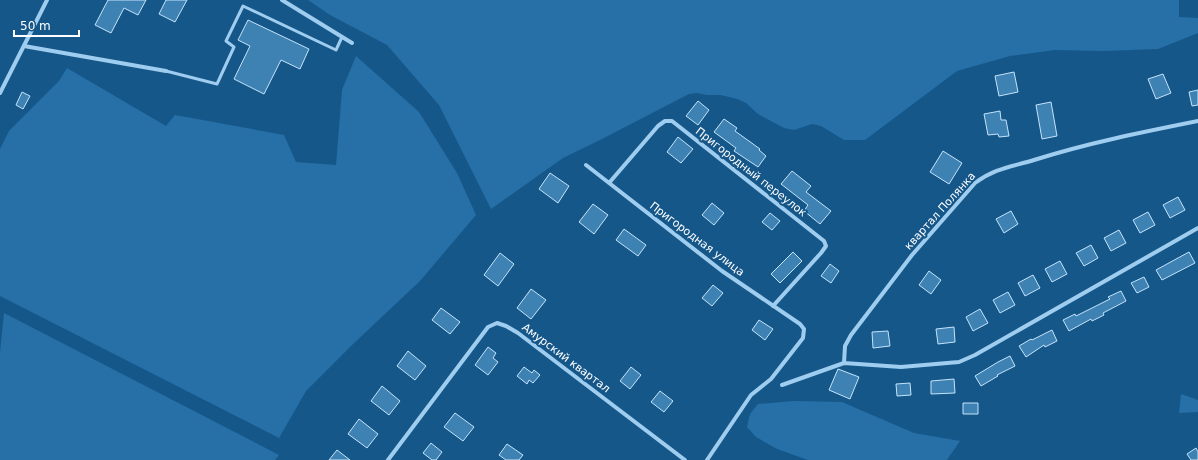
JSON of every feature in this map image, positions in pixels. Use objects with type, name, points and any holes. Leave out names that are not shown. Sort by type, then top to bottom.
[{"type":"street","points":[[0,93],[48,0]]},
{"type":"street","points":[[282,0],[352,43]]},
{"type":"street","points":[[24,46],[166,72]]},
{"type":"street","name":"Пригородный переулок","points":[[609,183],[658,126],[665,121],[672,121],[824,241],[826,246],[821,253],[773,306]]},
{"type":"street","name":"квартал Полянка","points":[[844,363],[845,346],[851,335],[912,255],[975,183],[986,175],[1002,168],[1061,151],[1198,121]]},
{"type":"street","name":"Пригородная улица","points":[[586,165],[722,270],[800,324],[804,329],[803,338],[771,379],[751,395],[708,460]]},
{"type":"street","points":[[782,385],[844,363],[901,367],[959,362],[975,355],[1198,228]]},
{"type":"street","name":"Амурский квартал","points":[[388,460],[488,327],[497,323],[518,333],[685,460]]},
{"type":"lane","points":[[166,72],[217,84],[234,47],[226,41],[243,6],[336,50],[342,37]]},
{"type":"shaded area","points":[[308,0],[1179,0],[1179,17],[1198,18],[1198,33],[1158,49],[1104,51],[1055,50],[1010,56],[957,71],[865,140],[844,140],[821,126],[812,124],[794,130],[784,128],[758,114],[746,103],[737,99],[721,95],[697,93],[689,94],[563,158],[491,209],[439,105],[387,45],[330,15]]},
{"type":"shaded area","points":[[356,56],[419,112],[457,173],[476,215],[420,281],[306,391],[279,438],[0,296],[0,149],[9,131],[59,81],[67,68],[166,126],[175,115],[284,135],[296,162],[336,165],[342,90]]},
{"type":"shaded area","points":[[4,313],[279,455],[275,460],[0,460],[0,353]]},
{"type":"shaded area","points":[[1181,394],[1198,400],[1198,412],[1179,413]]},
{"type":"shaded area","points":[[794,401],[842,402],[914,433],[960,441],[947,460],[808,460],[777,449],[756,437],[747,427],[750,414],[758,404]]},
{"type":"building","points":[[108,0],[146,0],[138,15],[124,8],[111,33],[95,25]]},
{"type":"building","points":[[166,0],[187,0],[175,22],[159,14]]},
{"type":"building","points":[[248,20],[309,49],[300,69],[281,60],[264,94],[234,79],[250,46],[238,40]]},
{"type":"building","points":[[1014,72],[1018,92],[999,96],[995,76]]},
{"type":"building","points":[[1163,74],[1171,93],[1156,99],[1148,79]]},
{"type":"building","points":[[1198,90],[1198,105],[1192,106],[1189,92]]},
{"type":"building","points":[[22,92],[30,96],[23,109],[16,105]]},
{"type":"building","points":[[698,101],[709,110],[698,125],[686,116]]},
{"type":"building","points":[[1051,102],[1057,136],[1042,139],[1036,105]]},
{"type":"building","points":[[1000,111],[1001,120],[1006,120],[1009,136],[999,137],[998,134],[988,135],[984,114]]},
{"type":"building","points":[[724,119],[737,128],[735,131],[760,149],[759,150],[766,156],[758,167],[734,151],[736,148],[714,132]]},
{"type":"building","points":[[678,137],[693,149],[681,163],[667,152]]},
{"type":"building","points":[[943,151],[962,163],[949,184],[930,172]]},
{"type":"building","points":[[792,171],[811,186],[806,192],[831,211],[820,224],[804,211],[808,205],[781,184]]},
{"type":"building","points":[[550,173],[569,186],[558,203],[539,189]]},
{"type":"building","points":[[1178,197],[1185,210],[1170,218],[1163,205]]},
{"type":"building","points":[[712,203],[724,213],[714,225],[702,215]]},
{"type":"building","points":[[593,204],[608,215],[594,234],[579,222]]},
{"type":"building","points":[[1011,211],[1018,224],[1004,233],[996,219]]},
{"type":"building","points":[[1148,212],[1155,225],[1140,233],[1133,220]]},
{"type":"building","points":[[770,213],[780,221],[772,230],[762,222]]},
{"type":"building","points":[[624,229],[646,245],[638,256],[616,240]]},
{"type":"building","points":[[1119,230],[1126,243],[1111,251],[1104,238]]},
{"type":"building","points":[[1091,245],[1098,258],[1084,266],[1076,253]]},
{"type":"building","points":[[793,252],[802,261],[780,283],[771,274]]},
{"type":"building","points":[[1189,252],[1195,263],[1162,280],[1156,270]]},
{"type":"building","points":[[500,253],[514,264],[498,286],[484,275]]},
{"type":"building","points":[[1060,261],[1067,274],[1052,282],[1045,269]]},
{"type":"building","points":[[830,264],[839,271],[831,283],[821,276]]},
{"type":"building","points":[[929,271],[941,280],[931,294],[919,285]]},
{"type":"building","points":[[1033,275],[1040,288],[1025,296],[1018,283]]},
{"type":"building","points":[[1144,277],[1149,287],[1137,293],[1131,283]]},
{"type":"building","points":[[713,285],[723,293],[712,306],[702,298]]},
{"type":"building","points":[[531,289],[546,300],[531,319],[517,308]]},
{"type":"building","points":[[1121,291],[1126,301],[1103,313],[1104,315],[1092,321],[1091,319],[1069,331],[1063,320],[1075,314],[1076,316],[1110,299],[1108,297]]},
{"type":"building","points":[[1008,292],[1015,305],[1000,313],[993,300]]},
{"type":"building","points":[[441,308],[460,322],[450,334],[432,320]]},
{"type":"building","points":[[980,309],[988,323],[973,331],[966,317]]},
{"type":"building","points":[[759,320],[773,329],[765,340],[752,330]]},
{"type":"building","points":[[954,327],[955,342],[938,344],[936,329]]},
{"type":"building","points":[[1052,330],[1057,341],[1045,347],[1044,345],[1026,357],[1019,346]]},
{"type":"building","points":[[888,331],[890,346],[873,348],[872,332]]},
{"type":"building","points":[[488,347],[496,353],[493,358],[498,362],[488,375],[475,365]]},
{"type":"building","points":[[408,351],[426,366],[415,380],[397,366]]},
{"type":"building","points":[[1010,356],[1015,366],[997,375],[998,376],[981,386],[975,376]]},
{"type":"building","points":[[524,367],[532,373],[534,370],[540,375],[533,383],[529,380],[527,384],[517,376]]},
{"type":"building","points":[[631,367],[641,375],[630,389],[620,381]]},
{"type":"building","points":[[838,369],[859,377],[850,399],[829,390]]},
{"type":"building","points":[[954,379],[955,393],[931,394],[931,381]]},
{"type":"building","points":[[910,383],[911,395],[897,396],[896,384]]},
{"type":"building","points":[[382,386],[400,401],[389,415],[371,401]]},
{"type":"building","points":[[660,391],[673,401],[664,412],[651,402]]},
{"type":"building","points":[[963,403],[978,403],[978,414],[963,414]]},
{"type":"building","points":[[455,413],[474,427],[463,441],[444,427]]},
{"type":"building","points":[[359,419],[378,434],[367,448],[348,434]]},
{"type":"building","points":[[431,443],[442,452],[436,460],[432,460],[423,453]]},
{"type":"building","points":[[507,444],[523,455],[519,460],[506,460],[499,455]]},
{"type":"building","points":[[1196,448],[1198,452],[1198,460],[1191,460],[1187,454]]},
{"type":"building","points":[[337,450],[350,460],[329,460]]}]
